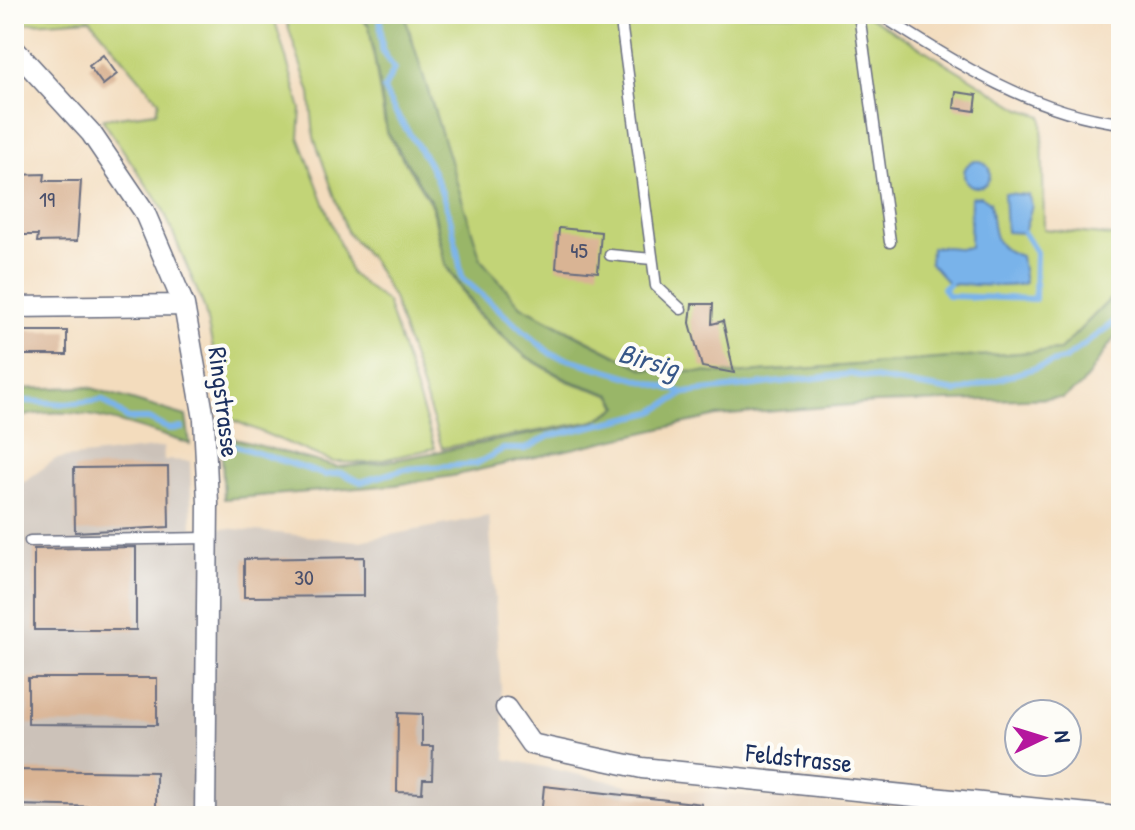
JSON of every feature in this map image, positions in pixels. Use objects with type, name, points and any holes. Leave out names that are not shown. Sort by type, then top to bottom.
[{"type":"street","name":"Ringstrasse","points":[[14,49],[91,133],[144,211],[184,305],[204,419],[207,538],[205,816]]},
{"type":"street","points":[[14,307],[184,305]]},
{"type":"street","name":"Feldstrasse","points":[[506,708],[531,744],[642,768],[968,808],[1108,816]]},
{"type":"lane","points":[[620,14],[656,286],[681,309]]},
{"type":"lane","points":[[859,14],[890,242]]},
{"type":"lane","points":[[879,14],[1021,96],[1083,119],[1121,123]]},
{"type":"lane","points":[[610,255],[652,259]]},
{"type":"lane","points":[[30,541],[207,538]]},
{"type":"shaded area","points":[[163,447],[164,460],[190,461],[192,529],[224,528],[359,541],[489,516],[506,759],[628,785],[622,816],[14,816],[14,584],[24,583],[21,484],[56,459]]},
{"type":"shaded area","points":[[628,785],[972,816],[622,816]]},
{"type":"green space","points":[[14,14],[273,14],[301,109],[299,137],[351,274],[387,302],[435,448],[369,463],[333,462],[228,418],[204,307],[163,209],[102,119],[156,112],[159,101],[90,19],[16,24]]},
{"type":"green space","points":[[284,14],[357,14],[369,26],[386,132],[432,206],[445,265],[477,314],[526,357],[567,381],[612,396],[618,407],[594,421],[442,448],[393,298],[373,262],[347,232],[314,137],[310,93]]},
{"type":"green space","points":[[359,14],[404,14],[481,260],[521,306],[644,369],[732,374],[1060,350],[1121,288],[1121,328],[1081,386],[1062,398],[875,403],[717,416],[452,476],[395,485],[224,499],[221,435],[337,467],[374,464],[594,422],[619,407],[612,395],[568,380],[524,355],[479,313],[446,265],[433,205],[387,131],[369,25]]},
{"type":"green space","points":[[404,14],[865,14],[1021,109],[1042,116],[1044,229],[1121,237],[1121,288],[1060,350],[732,374],[644,369],[521,306],[481,260]]},
{"type":"green space","points":[[88,387],[186,416],[190,444],[80,414],[58,412],[14,419],[14,389]]},
{"type":"water","points":[[977,161],[986,165],[990,174],[986,183],[977,187],[968,183],[964,174],[968,165]]},
{"type":"water","points":[[1004,193],[1028,195],[1032,205],[1024,233],[1006,232]]},
{"type":"water","points":[[981,196],[990,202],[998,243],[1021,256],[1025,283],[1000,286],[949,284],[930,263],[931,248],[970,247],[971,197]]},
{"type":"building","points":[[103,55],[117,74],[103,85],[89,66]]},
{"type":"building","points":[[956,92],[977,95],[975,111],[954,108]]},
{"type":"building","points":[[45,174],[44,181],[81,181],[77,241],[37,242],[38,235],[14,235],[14,175]]},
{"type":"building","points":[[559,228],[601,232],[598,272],[556,268]]},
{"type":"building","points":[[692,304],[713,304],[712,324],[723,321],[734,373],[702,367],[690,323]]},
{"type":"building","points":[[20,331],[67,331],[67,355],[21,355]]},
{"type":"building","points":[[168,467],[169,527],[75,532],[74,468]]},
{"type":"building","points":[[136,547],[136,630],[34,630],[34,549]]},
{"type":"building","points":[[364,557],[364,596],[244,597],[244,559]]},
{"type":"building","points":[[28,678],[157,678],[157,725],[28,724]]},
{"type":"building","points":[[398,713],[422,714],[422,746],[433,746],[432,779],[423,779],[422,793],[397,792]]},
{"type":"building","points":[[14,770],[156,772],[156,808],[14,805]]},
{"type":"building","points":[[544,786],[702,804],[701,816],[541,816]]},
{"type":"waterway","name":"Birsig","points":[[380,14],[382,50],[394,69],[384,89],[429,164],[442,192],[462,278],[551,354],[685,393],[850,374],[957,392],[1065,359],[1121,317]]},
{"type":"waterway","points":[[949,284],[943,288],[948,296],[1035,299],[1036,252],[1024,233]]},
{"type":"waterway","points":[[230,444],[325,475],[341,473],[361,482],[405,469],[476,464],[503,449],[525,449],[549,436],[653,412],[685,393]]},
{"type":"waterway","points":[[14,400],[66,404],[103,400],[128,419],[149,419],[169,429],[182,428]]}]
